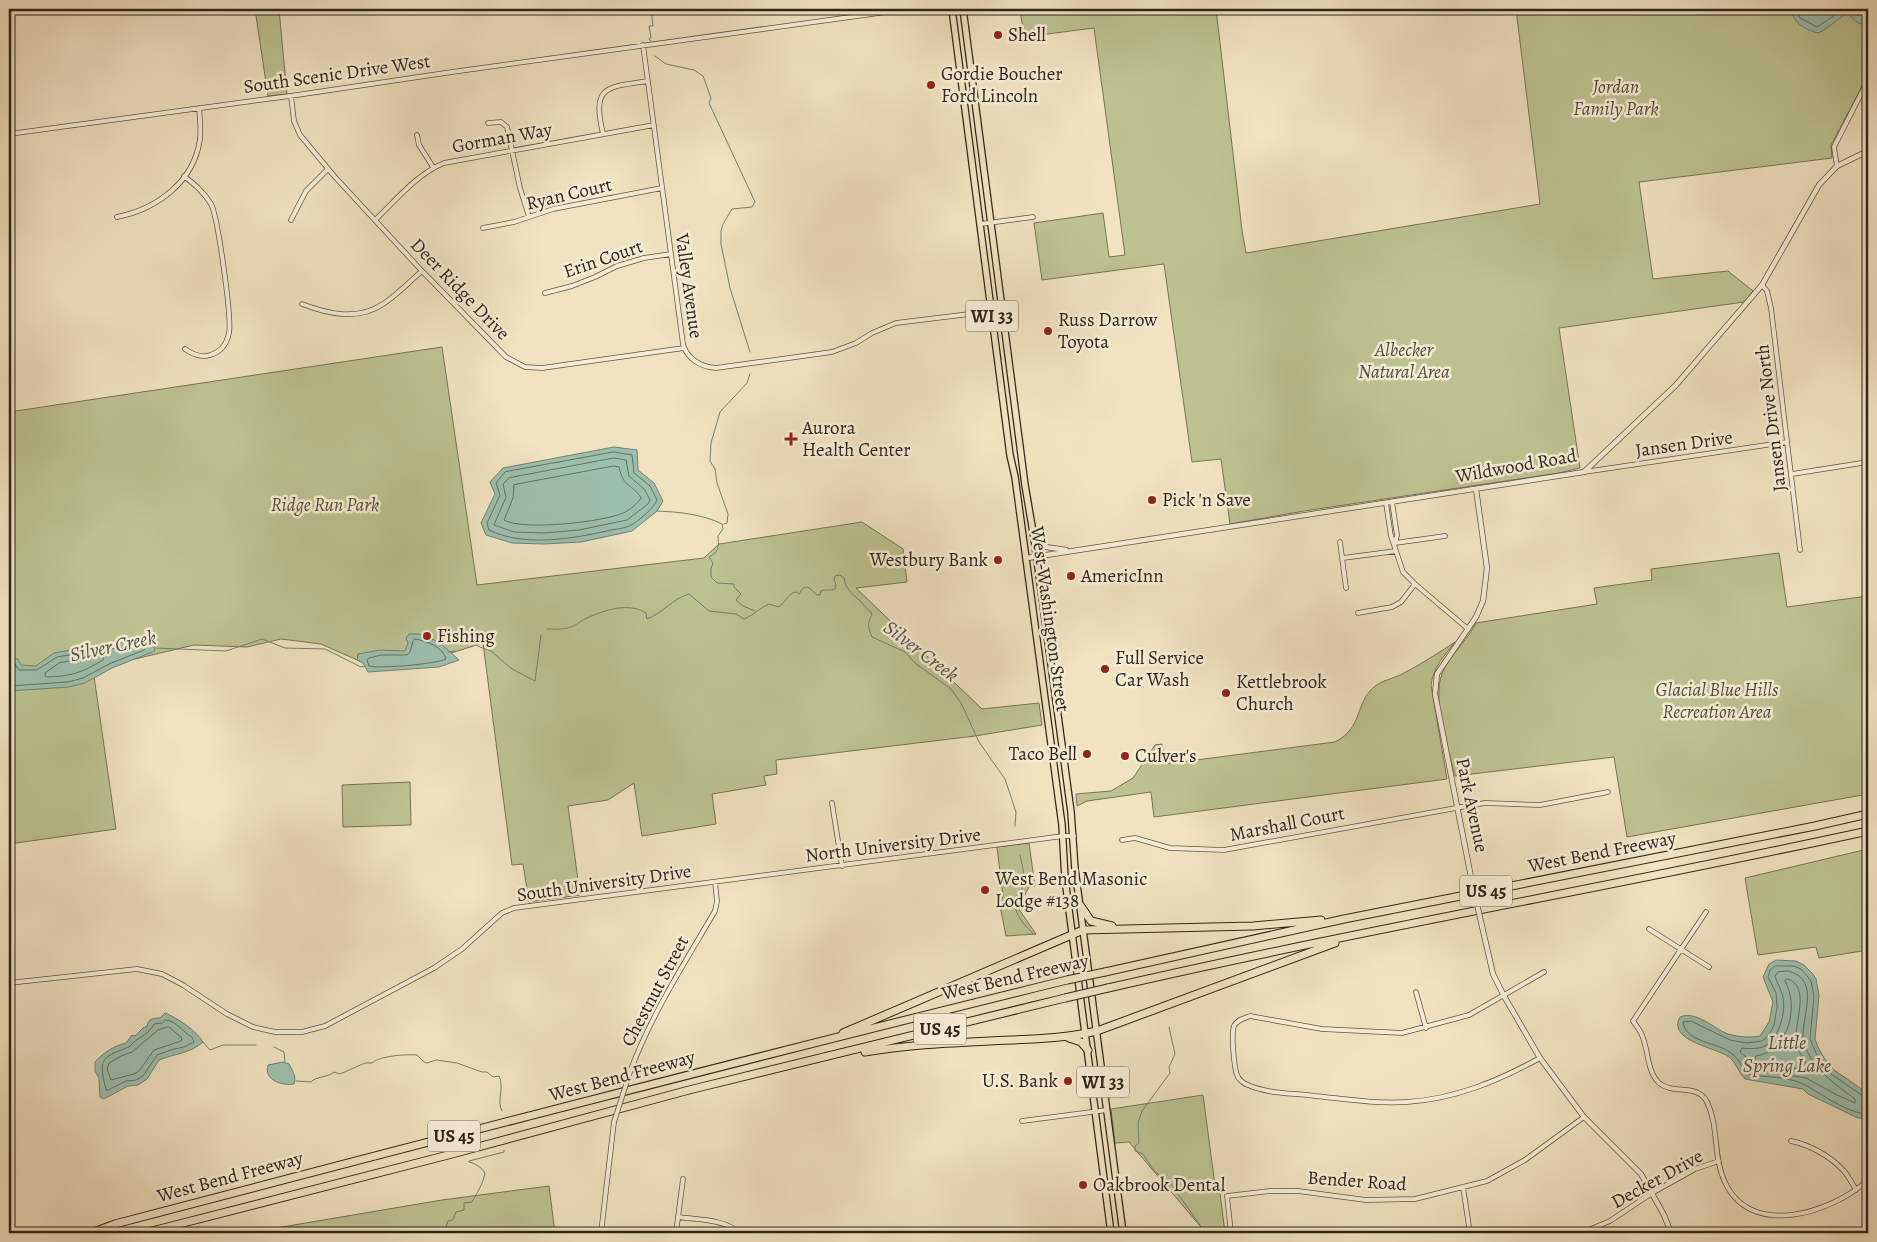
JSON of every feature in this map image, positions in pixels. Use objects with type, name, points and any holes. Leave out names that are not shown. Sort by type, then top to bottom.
[{"type":"highway","name":"West Bend Freeway","points":[[91,1233],[134,1219],[1067,980],[1344,919],[1868,814]]},
{"type":"highway","name":"West Bend Freeway","points":[[144,1233],[452,1154],[689,1090],[1065,998],[1220,962],[1868,831]]},
{"type":"highway","points":[[1080,905],[1092,921],[1119,928]]},
{"type":"highway","points":[[818,1043],[917,1003],[1083,930],[1253,926],[1344,919]]},
{"type":"highway","points":[[815,1060],[914,1045],[1067,1037],[1086,1034],[1353,936]]},
{"type":"highway","points":[[1067,1037],[1081,1042],[1088,1050]]},
{"type":"main road","name":"West Washington Street","points":[[952,9],[1010,455],[1027,558],[1063,836],[1072,935],[1111,1233]]},
{"type":"main road","name":"West Washington Street","points":[[963,9],[1025,485],[1037,557],[1074,836],[1083,930],[1122,1233]]},
{"type":"street","name":"South Scenic Drive West","points":[[9,134],[908,9]]},
{"type":"street","name":"Valley Avenue","points":[[643,45],[684,348],[693,360],[716,368],[832,352],[856,343],[872,332],[896,323],[1002,310]]},
{"type":"street","points":[[1837,166],[1834,147],[1868,80]]},
{"type":"street","points":[[603,134],[598,106],[605,92],[614,86],[648,81]]},
{"type":"street","name":"Deer Ridge Drive","points":[[290,96],[294,120],[300,134],[328,169],[422,271],[506,357],[525,367],[542,368],[684,348]]},
{"type":"street","points":[[117,217],[150,206],[173,190],[184,176],[195,157],[200,139],[201,122],[199,108]]},
{"type":"street","points":[[488,123],[501,122],[506,125],[520,188],[529,217]]},
{"type":"street","name":"Gorman Way","points":[[375,220],[433,167],[455,160],[654,125]]},
{"type":"street","points":[[417,135],[419,145],[433,167]]},
{"type":"street","name":"Wildwood Road","points":[[1027,558],[1584,472],[1676,385],[1762,285],[1819,185],[1837,166],[1868,151]]},
{"type":"street","points":[[291,220],[306,191],[328,169]]},
{"type":"street","points":[[184,176],[204,195],[214,214],[230,326],[224,346],[212,355],[198,355],[190,353],[185,349]]},
{"type":"street","name":"Ryan Court","points":[[483,228],[514,222],[553,209],[662,188]]},
{"type":"street","points":[[981,224],[1033,217]]},
{"type":"street","name":"Erin Court","points":[[545,293],[580,283],[617,266],[644,258],[670,254]]},
{"type":"street","points":[[302,304],[336,314],[350,314],[371,309],[383,304],[422,271]]},
{"type":"street","name":"Jansen Drive North","points":[[1762,285],[1767,291],[1771,308],[1800,550]]},
{"type":"street","name":"Jansen Drive","points":[[1584,472],[1787,442]]},
{"type":"street","points":[[1792,474],[1866,462],[1868,470]]},
{"type":"street","name":"Park Avenue","points":[[1476,489],[1487,568],[1483,602],[1476,617],[1444,661],[1437,674],[1435,694],[1444,747],[1493,974],[1540,1058],[1584,1117],[1641,1174],[1671,1233]]},
{"type":"street","points":[[1392,502],[1397,535],[1396,551],[1403,572],[1468,629]]},
{"type":"street","points":[[1386,503],[1391,536],[1395,543]]},
{"type":"street","points":[[9,533],[12,546]]},
{"type":"street","points":[[1395,543],[1446,536]]},
{"type":"street","points":[[1034,538],[1046,547],[1070,551]]},
{"type":"street","points":[[1340,542],[1346,588]]},
{"type":"street","points":[[1343,558],[1396,551]]},
{"type":"street","points":[[1358,613],[1392,607],[1401,602],[1415,584]]},
{"type":"street","name":"Marshall Court","points":[[1122,840],[1135,838],[1170,848],[1224,850],[1392,818],[1485,803],[1540,805],[1608,792]]},
{"type":"street","points":[[832,803],[842,866]]},
{"type":"street","name":"North University Drive","points":[[715,882],[1074,836]]},
{"type":"street","name":"South University Drive","points":[[9,983],[137,969],[162,974],[183,985],[227,1014],[253,1027],[276,1032],[302,1032],[324,1026],[434,968],[462,949],[502,914],[514,908],[715,882]]},
{"type":"street","name":"Chestnut Street","points":[[601,1233],[614,1122],[630,1072],[641,1041],[715,911],[717,901],[715,882]]},
{"type":"street","points":[[1706,912],[1633,1021],[1642,1034],[1652,1073],[1660,1084],[1672,1089],[1694,1091],[1706,1100],[1713,1117],[1723,1179],[1731,1193],[1745,1206],[1760,1213],[1776,1216],[1802,1214],[1839,1202],[1868,1180]]},
{"type":"street","points":[[1649,929],[1710,967]]},
{"type":"street","points":[[1540,1058],[1506,1076],[1472,1089],[1442,1097],[1407,1102],[1363,1101],[1262,1090],[1245,1085],[1237,1076],[1232,1039],[1234,1025],[1242,1018],[1250,1016],[1322,1029],[1402,1033],[1426,1028],[1469,1015],[1544,972]]},
{"type":"street","points":[[1416,992],[1426,1028]]},
{"type":"street","points":[[1022,1121],[1107,1110]]},
{"type":"street","name":"Bender Road","points":[[1231,1233],[1227,1196],[1270,1191],[1298,1191],[1366,1200],[1414,1199],[1487,1181],[1525,1160],[1584,1117]]},
{"type":"street","points":[[1791,1141],[1800,1143],[1831,1158],[1845,1171],[1856,1190]]},
{"type":"street","name":"Decker Drive","points":[[1581,1233],[1610,1221],[1652,1193],[1695,1169],[1719,1161]]},
{"type":"street","points":[[676,1233],[683,1179]]},
{"type":"street","points":[[1463,1188],[1470,1233]]},
{"type":"street","points":[[678,1217],[718,1222],[733,1227],[740,1233]]},
{"type":"green space","points":[[255,9],[279,9],[287,94],[268,96]]},
{"type":"green space","name":"Albecker Natural Area","points":[[1020,9],[1216,9],[1246,253],[1540,204],[1516,9],[1868,9],[1868,75],[1831,145],[1832,158],[1639,182],[1653,279],[1728,271],[1753,291],[1744,302],[1559,328],[1580,468],[1559,473],[1304,511],[1230,524],[1221,459],[1192,462],[1164,264],[1042,280],[1034,223],[1103,213],[1109,257],[1125,255],[1094,28],[1024,37]]},
{"type":"green space","name":"Ridge Run Park","points":[[442,347],[477,585],[704,558],[719,544],[862,522],[903,549],[907,582],[856,588],[982,709],[1039,703],[1042,725],[975,736],[776,760],[777,774],[764,776],[766,785],[712,794],[716,824],[642,836],[634,783],[608,800],[568,806],[580,895],[529,902],[523,864],[512,865],[483,643],[445,655],[373,667],[321,644],[281,639],[247,647],[194,645],[93,669],[116,829],[9,844],[9,412]]},
{"type":"green space","name":"Glacial Blue Hills Recreation Area","points":[[1779,553],[1787,607],[1868,596],[1868,794],[1627,837],[1614,757],[1455,776],[1441,720],[1439,691],[1445,667],[1476,623],[1597,604],[1594,588],[1652,580],[1651,569]]},
{"type":"green space","points":[[1455,642],[1443,657],[1431,685],[1447,779],[1154,817],[1151,792],[1087,801],[1077,806],[1076,794],[1111,791],[1133,778],[1155,745],[1162,744],[1165,764],[1335,742],[1344,736],[1355,723],[1364,700],[1374,687],[1399,676]]},
{"type":"green space","points":[[410,782],[411,825],[343,827],[342,785]]},
{"type":"green space","points":[[1029,843],[1035,886],[1029,887],[1018,908],[1036,934],[1006,936],[1000,906],[1003,896],[997,847]]},
{"type":"green space","points":[[1868,849],[1868,950],[1819,958],[1816,947],[1758,955],[1745,878]]},
{"type":"green space","points":[[1203,1095],[1216,1193],[1220,1193],[1225,1233],[1206,1233],[1129,1142],[1115,1143],[1111,1109]]},
{"type":"green space","points":[[549,1186],[555,1233],[255,1233],[442,1200]]},
{"type":"water","points":[[1792,9],[1868,9],[1868,26],[1858,23],[1847,13],[1818,33],[1800,25],[1794,18]]},
{"type":"water","points":[[614,447],[637,450],[638,470],[654,483],[663,501],[657,511],[632,531],[581,542],[544,544],[512,543],[486,535],[481,523],[495,494],[490,482],[503,468]]},
{"type":"water","points":[[409,634],[419,634],[439,642],[459,660],[439,667],[368,672],[363,663],[357,660],[358,654],[380,650],[405,651],[408,643],[406,638]]},
{"type":"water","points":[[153,639],[155,651],[112,668],[85,683],[69,687],[9,691],[9,657],[18,659],[21,665],[36,666],[54,653],[99,645]]},
{"type":"water","name":"Little Spring Lake","points":[[1776,960],[1796,961],[1804,965],[1816,979],[1819,995],[1815,1039],[1824,1058],[1834,1070],[1863,1090],[1868,1091],[1868,1118],[1858,1118],[1808,1094],[1803,1089],[1745,1079],[1729,1057],[1695,1043],[1680,1032],[1678,1025],[1680,1017],[1692,1016],[1728,1034],[1744,1037],[1760,1036],[1769,1022],[1773,1002],[1763,977],[1769,964]]},
{"type":"water","points":[[165,1013],[186,1025],[203,1042],[188,1051],[159,1060],[147,1079],[138,1085],[128,1086],[104,1099],[100,1097],[99,1078],[95,1071],[95,1062],[109,1050],[126,1043],[132,1035],[135,1036],[147,1026],[150,1020],[160,1018]]},
{"type":"water","points":[[283,1062],[289,1064],[295,1076],[294,1084],[279,1083],[268,1075],[268,1065]]},
{"type":"waterway","points":[[651,9],[653,26],[649,26],[651,38],[649,39],[651,41]]},
{"type":"waterway","points":[[655,56],[666,64],[694,70],[703,76],[711,98],[709,103],[755,202],[752,207],[732,209],[721,231],[721,244],[730,288],[750,352]]},
{"type":"waterway","points":[[724,524],[727,523],[728,514],[717,483],[715,469],[710,461],[711,443],[720,412],[747,383],[750,374]]},
{"type":"waterway","points":[[657,511],[698,516],[722,524],[723,529],[718,536],[718,548],[709,557],[713,563],[711,577],[717,583],[734,584],[734,587],[741,594],[736,600],[743,606],[755,611]]},
{"type":"waterway","name":"Silver Creek","points":[[547,629],[570,627],[594,615],[616,608],[639,610],[646,613],[647,619],[689,594],[709,611],[736,614],[744,619],[769,604],[779,607],[792,593],[796,592],[799,594],[803,588],[808,587],[817,595],[820,595],[821,591],[835,589],[835,576],[840,575],[844,578],[849,590],[871,612],[869,626],[872,637],[905,652],[915,663],[951,689],[961,703],[979,742],[1005,779],[1016,812],[1015,826]]},
{"type":"waterway","name":"Silver Creek","points":[[471,642],[491,651],[512,669],[535,681],[541,635]]},
{"type":"waterway","name":"Silver Creek","points":[[155,648],[226,651],[262,639],[285,648],[325,649],[361,667],[365,666]]},
{"type":"waterway","name":"Silver Creek","points":[[448,652],[455,651]]},
{"type":"waterway","name":"Silver Creek","points":[[1020,855],[1024,883],[1016,897],[1015,908],[1023,923],[1035,935]]},
{"type":"waterway","name":"Silver Creek","points":[[1169,1027],[1175,1054],[1169,1067],[1170,1073],[1142,1111],[1138,1123],[1139,1143],[1135,1146],[1135,1151],[1143,1154],[1155,1172],[1171,1184],[1200,1225],[1203,1233]]},
{"type":"waterway","points":[[203,1042],[210,1050],[223,1045],[256,1045]]},
{"type":"waterway","points":[[274,1047],[284,1052],[285,1063]]},
{"type":"waterway","points":[[296,1081],[311,1082],[334,1072],[340,1074],[365,1063],[372,1063],[386,1057],[417,1055],[427,1063],[436,1060],[457,1063],[487,1072],[493,1077],[499,1076],[501,1080],[500,1107],[502,1111]]},
{"type":"waterway","points":[[444,1233],[448,1221],[453,1220],[456,1212],[464,1210],[464,1203],[472,1202],[483,1182],[485,1173],[469,1161],[504,1152],[504,1150]]},
{"type":"place","name":"Shell","points":[[998,35]]},
{"type":"place","name":"Gordie Boucher Ford Lincoln","points":[[931,85]]},
{"type":"place","name":"Russ Darrow Toyota","points":[[1048,331]]},
{"type":"place","name":"Aurora Health Center","points":[[791,439]]},
{"type":"place","name":"Pick 'n Save","points":[[1152,500]]},
{"type":"place","name":"Westbury Bank","points":[[998,560]]},
{"type":"place","name":"AmericInn","points":[[1071,576]]},
{"type":"place","name":"Fishing","points":[[427,636]]},
{"type":"place","name":"Full Service Car Wash","points":[[1105,669]]},
{"type":"place","name":"Kettlebrook Church","points":[[1226,693]]},
{"type":"place","name":"Taco Bell","points":[[1087,754]]},
{"type":"place","name":"Culver's","points":[[1125,756]]},
{"type":"place","name":"West Bend Masonic Lodge #138","points":[[985,890]]},
{"type":"place","name":"U.S. Bank","points":[[1068,1081]]},
{"type":"place","name":"Oakbrook Dental","points":[[1083,1185]]},
{"type":"park label","name":"Jordan Family Park","points":[[1616,98]]}]
